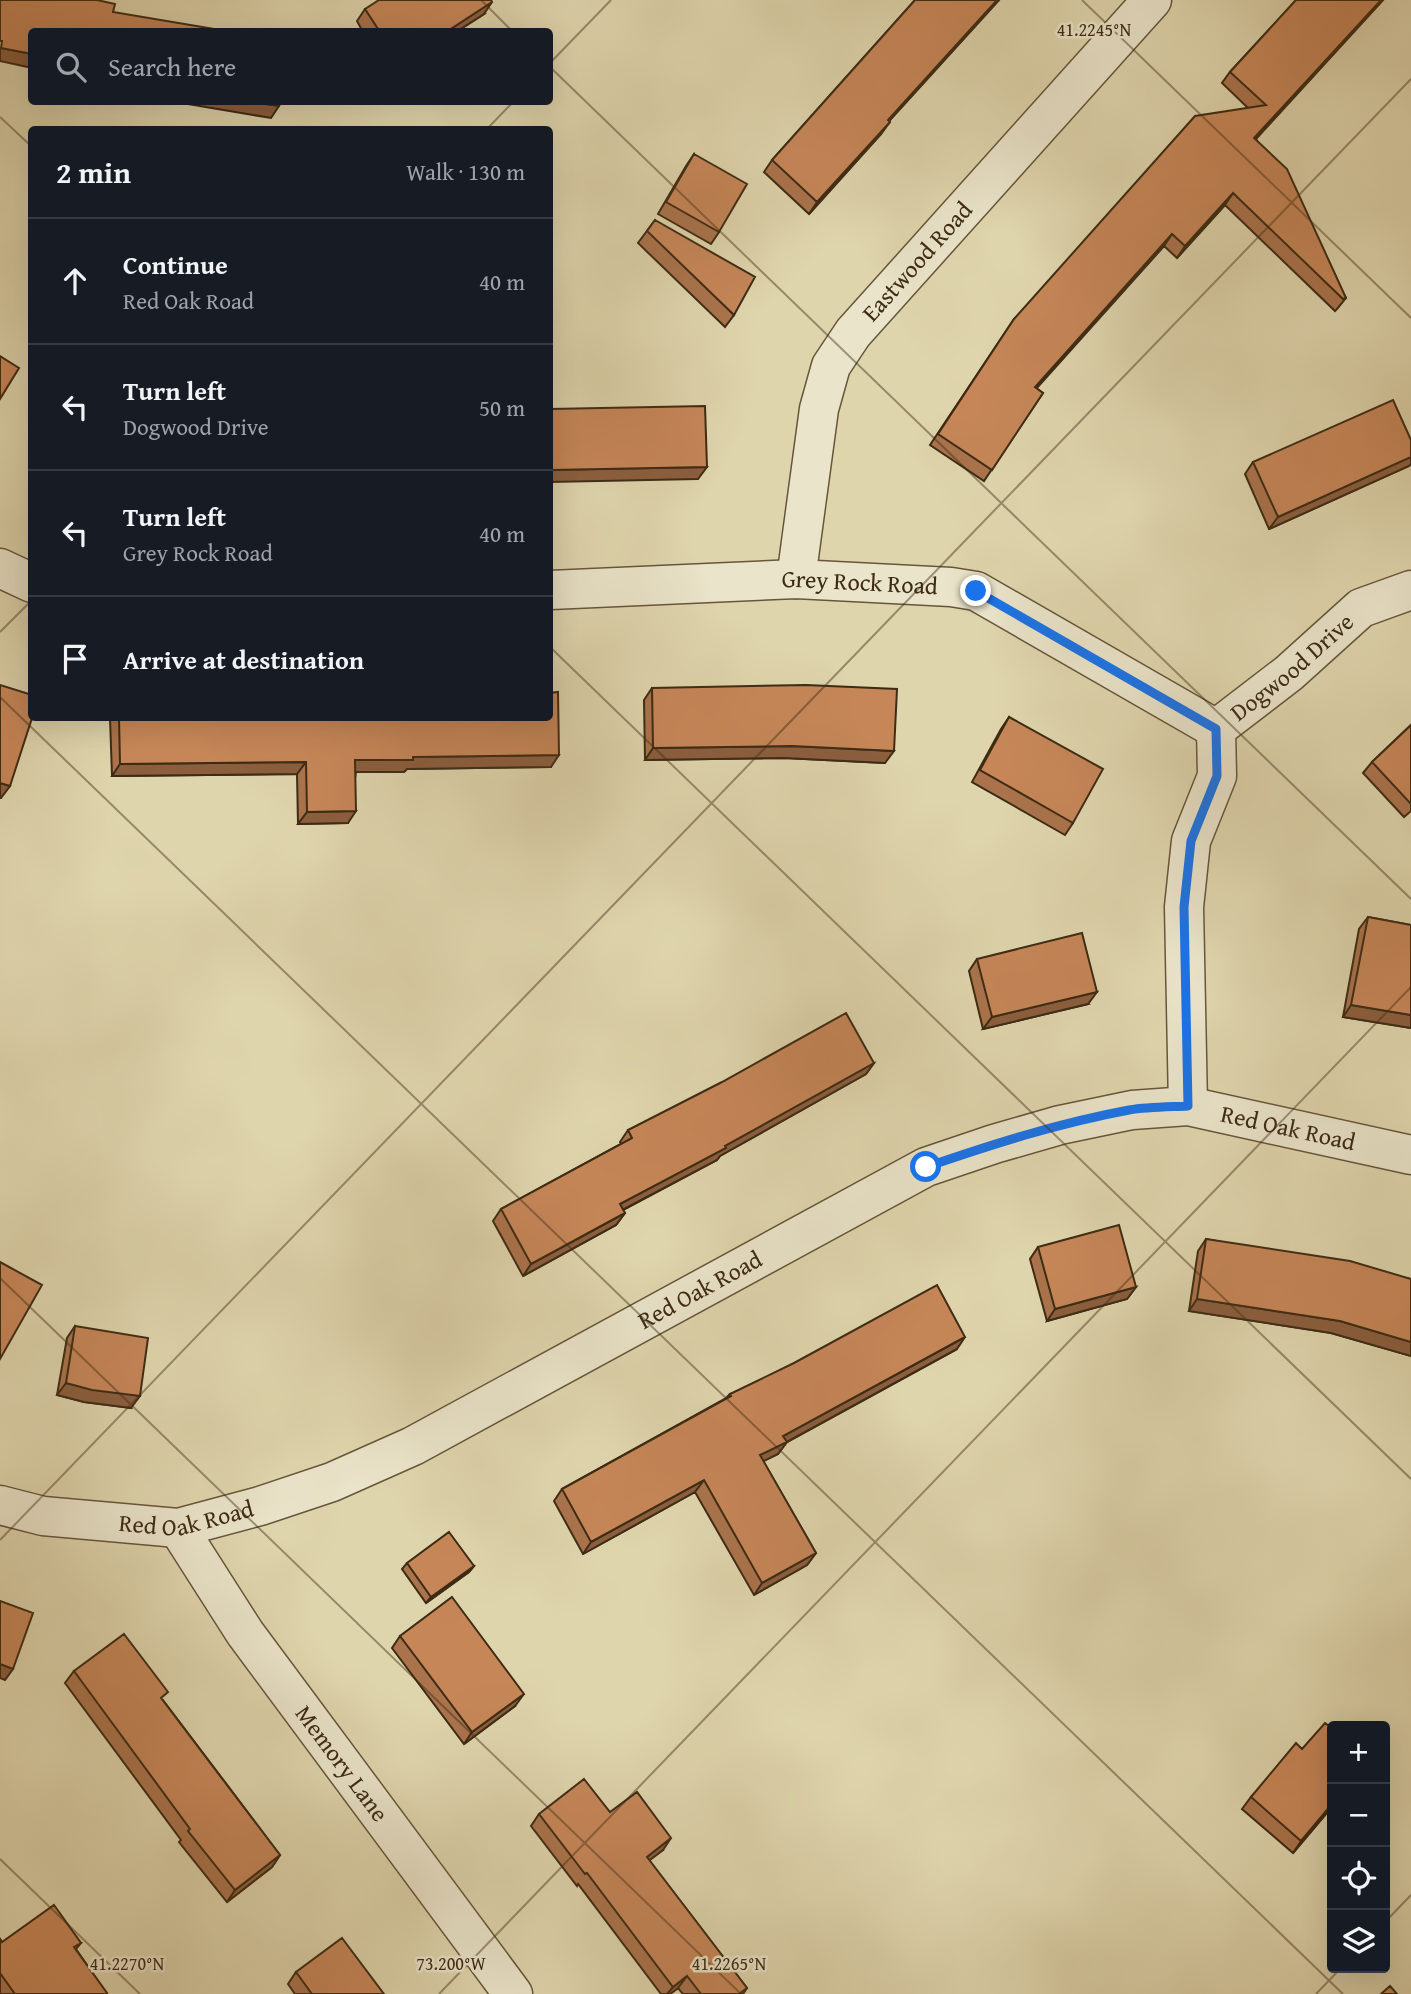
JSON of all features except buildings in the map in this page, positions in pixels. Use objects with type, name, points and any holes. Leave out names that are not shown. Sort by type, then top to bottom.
[{"type":"street","name":"Eastwood Road","points":[[796,579],[820,409],[831,366],[853,333],[1152,0]]},
{"type":"street","points":[[0,568],[28,581]]},
{"type":"street","name":"Grey Rock Road","points":[[553,590],[796,579],[951,587],[976,591],[1216,729]]},
{"type":"street","name":"Dogwood Drive","points":[[1188,1106],[1184,907],[1186,875],[1191,841],[1217,776],[1216,729],[1289,673],[1361,608],[1411,590]]},
{"type":"street","name":"Red Oak Road","points":[[0,1505],[44,1516],[178,1528],[260,1506],[332,1482],[412,1447],[926,1167],[994,1143],[1060,1125],[1132,1110],[1188,1106],[1411,1155]]},
{"type":"street","name":"Memory Lane","points":[[178,1528],[245,1633],[513,1994]]},
{"type":"route","points":[[926,1167],[994,1143],[1060,1125],[1132,1110],[1188,1106],[1184,907],[1186,875],[1191,841],[1217,776],[1216,729],[976,591]]}]
